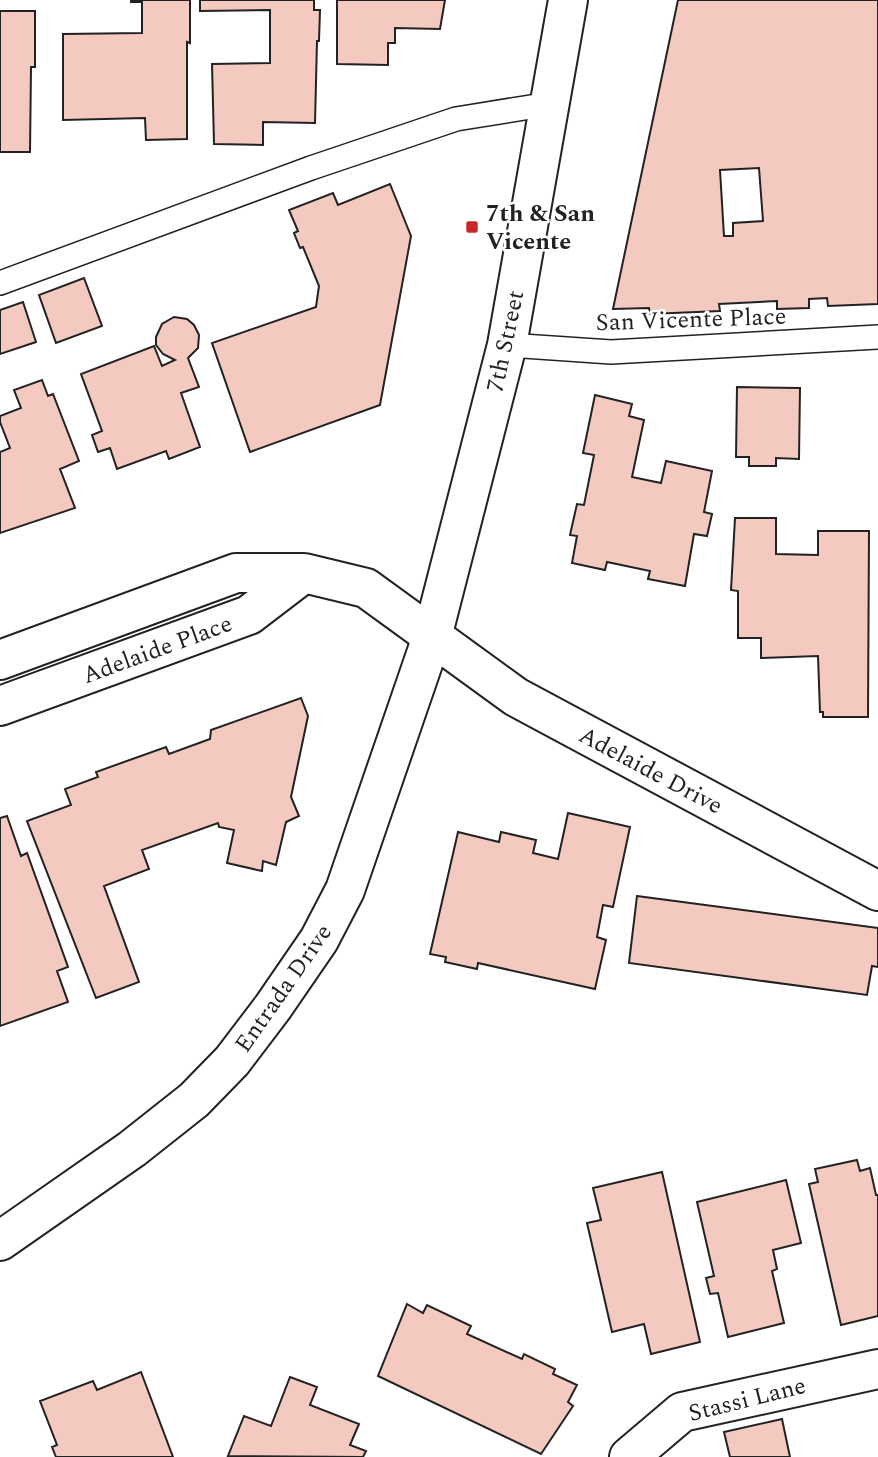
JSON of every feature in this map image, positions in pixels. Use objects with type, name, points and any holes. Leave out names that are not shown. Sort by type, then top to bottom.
[{"type":"street","name":"7th Street","points":[[432,637],[507,345],[568,0]]},
{"type":"street","name":"Adelaide Place","points":[[0,660],[236,573],[304,573],[366,588],[432,637]]},
{"type":"street","name":"Adelaide Place","points":[[0,706],[249,615],[304,573]]},
{"type":"street","name":"Adelaide Drive","points":[[432,637],[516,697],[878,891]]},
{"type":"street","name":"Entrada Drive","points":[[0,1241],[132,1149],[194,1100],[232,1062],[273,1007],[319,940],[345,890],[432,637]]},
{"type":"street","name":"Stassi Lane","points":[[629,1457],[682,1412],[878,1368]]},
{"type":"lane","points":[[0,283],[310,168],[456,119],[549,104]]},
{"type":"lane","name":"San Vicente Place","points":[[507,345],[611,352],[878,337]]},
{"type":"building","points":[[131,0],[190,0],[187,139],[146,140],[145,118],[63,120],[63,34],[142,33],[142,2]]},
{"type":"building","points":[[200,0],[314,0],[314,10],[320,10],[315,123],[263,122],[263,145],[214,144],[212,64],[270,63],[270,10],[200,11]]},
{"type":"building","points":[[337,0],[445,0],[440,29],[395,28],[395,43],[388,43],[388,65],[337,64]]},
{"type":"building","points":[[678,0],[878,0],[878,304],[828,306],[827,298],[809,299],[809,308],[777,309],[777,301],[719,304],[720,311],[650,314],[649,308],[613,309]],"holes":[[[759,168],[763,221],[733,223],[733,236],[724,236],[720,170]]]},
{"type":"building","points":[[0,11],[35,11],[30,152],[0,152]]},
{"type":"building","points":[[390,184],[411,236],[380,405],[250,452],[212,343],[316,307],[319,286],[303,247],[300,248],[294,233],[298,231],[289,210],[333,193],[338,205]]},
{"type":"building","points":[[84,278],[102,326],[56,343],[39,295]]},
{"type":"building","points":[[23,302],[36,342],[0,354],[0,310]]},
{"type":"building","points":[[174,317],[187,319],[199,335],[198,348],[188,358],[199,387],[181,393],[200,447],[169,459],[166,451],[117,469],[110,448],[98,452],[92,435],[102,431],[81,374],[154,346],[162,366],[175,360],[163,354],[156,345],[156,337],[162,324]]},
{"type":"building","points":[[42,380],[48,396],[53,394],[79,461],[60,469],[75,508],[0,533],[0,452],[10,448],[0,416],[21,408],[14,390]]},
{"type":"building","points":[[737,387],[800,388],[799,459],[776,458],[776,466],[749,466],[749,457],[736,457]]},
{"type":"building","points":[[595,395],[632,404],[629,416],[644,420],[632,477],[661,483],[666,461],[712,471],[704,512],[712,514],[707,536],[694,534],[685,586],[648,579],[650,571],[607,562],[605,570],[572,563],[577,536],[570,535],[577,504],[584,505],[594,455],[583,453]]},
{"type":"building","points":[[735,518],[776,518],[776,554],[818,555],[818,531],[869,531],[868,717],[823,717],[823,712],[820,712],[818,656],[761,658],[761,638],[738,638],[738,591],[731,590]]},
{"type":"building","points":[[301,698],[308,716],[291,797],[299,816],[286,822],[276,865],[263,861],[262,871],[227,863],[234,830],[219,827],[218,823],[142,850],[149,869],[104,886],[139,982],[96,998],[27,821],[71,805],[65,789],[98,777],[96,772],[166,747],[169,754],[210,739],[211,730]]},
{"type":"building","points":[[568,813],[630,827],[613,907],[603,905],[597,937],[606,940],[595,989],[478,963],[477,969],[445,962],[446,957],[430,954],[458,832],[499,842],[501,832],[536,840],[533,853],[558,859]]},
{"type":"building","points":[[7,816],[21,856],[27,853],[68,967],[57,971],[68,1002],[0,1026],[0,818]]},
{"type":"building","points":[[637,896],[878,928],[878,967],[872,966],[867,995],[629,963]]},
{"type":"building","points":[[857,1160],[860,1171],[870,1168],[878,1195],[878,1316],[841,1325],[809,1184],[818,1182],[815,1169]]},
{"type":"building","points":[[662,1172],[700,1342],[651,1354],[644,1324],[612,1332],[587,1223],[601,1220],[593,1188]]},
{"type":"building","points":[[786,1180],[801,1243],[773,1250],[777,1269],[772,1271],[784,1323],[728,1337],[718,1293],[710,1294],[706,1278],[714,1276],[697,1202]]},
{"type":"building","points":[[407,1304],[423,1313],[427,1305],[471,1326],[467,1334],[522,1359],[524,1354],[555,1369],[553,1374],[577,1385],[568,1402],[573,1406],[541,1454],[378,1376]]},
{"type":"building","points":[[141,1372],[173,1457],[56,1457],[52,1447],[57,1445],[40,1401],[93,1381],[97,1390]]},
{"type":"building","points":[[290,1377],[317,1387],[310,1405],[359,1424],[350,1445],[366,1451],[363,1457],[228,1456],[244,1416],[271,1426]]},
{"type":"building","points":[[782,1419],[790,1457],[730,1457],[724,1432]]},
{"type":"place","name":"7th & San Vicente","points":[[472,227]]}]
